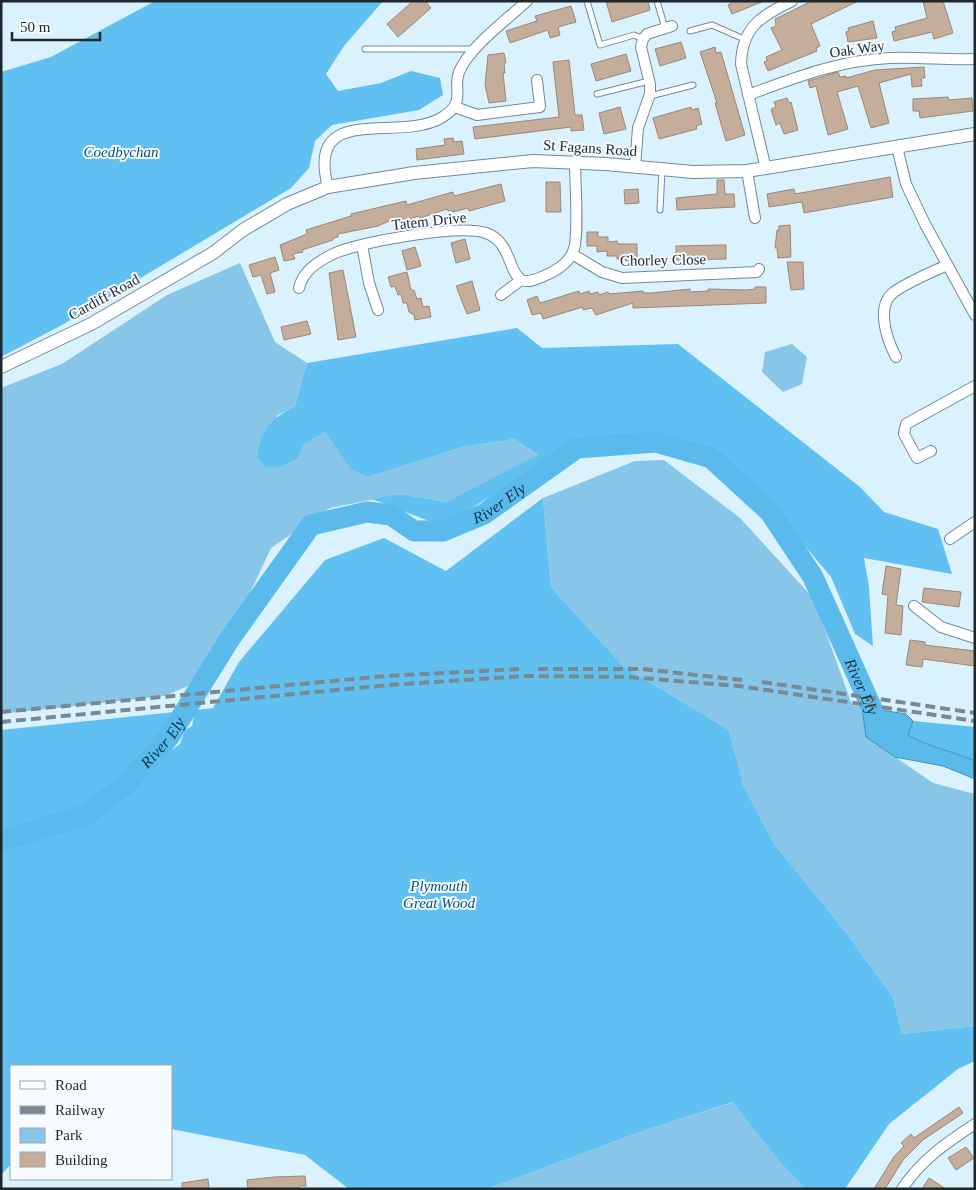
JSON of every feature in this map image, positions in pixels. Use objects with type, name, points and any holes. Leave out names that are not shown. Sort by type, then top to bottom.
[{"type":"street","points":[[328,187],[323,159],[327,146],[332,140],[346,132],[432,122],[440,119],[455,107],[459,96],[458,74],[468,56],[527,1]]},
{"type":"street","points":[[766,169],[741,64],[744,39],[752,26],[764,16],[792,1]]},
{"type":"street","points":[[635,167],[638,128],[649,96],[649,81],[642,56],[642,39],[647,34],[668,27]]},
{"type":"street","name":"Oak Way","points":[[748,95],[802,74],[850,63],[890,58],[975,59]]},
{"type":"street","points":[[455,107],[477,115],[540,107],[537,80]]},
{"type":"street","name":"St Fagans Road","points":[[218,247],[287,204],[328,187],[414,173],[512,162],[575,162],[662,169],[747,172],[975,134]]},
{"type":"street","points":[[897,146],[906,184],[946,264],[975,315]]},
{"type":"street","points":[[501,294],[521,280],[529,281],[549,274],[567,261],[572,254],[575,240],[575,162]]},
{"type":"street","points":[[747,172],[755,218]]},
{"type":"street","name":"Tatem Drive","points":[[299,288],[302,276],[321,261],[341,251],[424,235],[479,232],[497,239],[503,246],[516,276],[521,280]]},
{"type":"street","points":[[362,246],[369,283],[378,310]]},
{"type":"street","name":"Cardiff Road","points":[[1,367],[92,324],[205,258],[218,247]]},
{"type":"street","name":"Chorley Close","points":[[572,254],[602,272],[622,278],[757,272],[759,269]]},
{"type":"street","points":[[896,357],[888,343],[884,320],[887,301],[893,292],[946,264]]},
{"type":"street","points":[[931,451],[917,458],[904,434],[906,424],[975,386]]},
{"type":"street","points":[[950,539],[975,522]]},
{"type":"street","points":[[914,606],[941,627],[975,638]]},
{"type":"street","points":[[902,1189],[926,1158],[975,1124]]},
{"type":"lane","points":[[657,1],[668,27]]},
{"type":"lane","points":[[587,2],[600,44],[634,35],[642,39]]},
{"type":"lane","points":[[690,32],[712,25],[744,39]]},
{"type":"lane","points":[[365,49],[476,49]]},
{"type":"lane","points":[[597,94],[649,81]]},
{"type":"lane","points":[[649,96],[693,85]]},
{"type":"lane","points":[[660,210],[662,169]]},
{"type":"green space","name":"Coedbychan","points":[[155,1],[383,1],[344,46],[326,74],[338,91],[381,83],[411,71],[440,78],[443,95],[419,110],[332,125],[315,141],[309,168],[291,188],[62,325],[1,357],[1,72],[51,57]]},
{"type":"green space","points":[[240,263],[275,342],[307,363],[295,406],[276,416],[303,445],[325,432],[368,477],[463,447],[514,439],[539,456],[446,502],[400,494],[330,508],[271,548],[234,627],[193,684],[164,696],[1,714],[1,388],[62,364],[167,295]]},
{"type":"green space","points":[[517,328],[542,348],[678,344],[860,487],[884,512],[938,529],[952,574],[864,558],[869,587],[873,646],[855,634],[831,577],[762,499],[724,472],[689,441],[657,433],[619,443],[592,441],[557,458],[461,514],[434,523],[372,499],[400,494],[446,502],[538,455],[514,439],[463,447],[368,477],[351,469],[325,432],[303,445],[298,458],[282,466],[265,467],[257,457],[268,426],[273,420],[295,406],[307,363]]},
{"type":"green space","points":[[792,344],[807,357],[802,384],[783,392],[762,372],[765,352]]},
{"type":"green space","points":[[664,460],[740,518],[814,599],[852,705],[862,707],[866,737],[933,783],[975,794],[975,1026],[902,1034],[893,997],[845,931],[774,844],[743,785],[729,730],[623,666],[551,587],[543,498],[635,461]]},
{"type":"green space","name":"Plymouth Great Wood","points":[[543,498],[551,587],[623,666],[729,730],[743,785],[774,844],[845,931],[893,997],[902,1034],[975,1026],[975,1061],[958,1069],[889,1124],[845,1189],[806,1189],[779,1161],[733,1102],[637,1133],[487,1189],[349,1189],[305,1155],[172,1129],[172,1065],[10,1065],[10,1165],[1,1175],[1,730],[175,712],[171,739],[167,747],[173,749],[180,744],[185,730],[192,726],[195,710],[213,708],[239,662],[325,560],[384,538],[446,571]]},
{"type":"green space","points":[[913,721],[975,727],[975,761],[924,743],[908,735]]},
{"type":"green space","points":[[734,1102],[779,1161],[806,1189],[487,1189],[637,1133]]},
{"type":"shaded area","points":[[862,707],[906,714],[913,721],[908,735],[924,743],[975,761],[975,779],[943,766],[895,757],[866,737]]},
{"type":"building","points":[[413,1],[425,1],[431,8],[398,37],[387,24]]},
{"type":"building","points":[[606,1],[648,1],[650,10],[612,22]]},
{"type":"building","points":[[730,1],[764,1],[732,14],[728,5],[731,4]]},
{"type":"building","points":[[812,1],[858,1],[811,24],[820,46],[816,48],[817,51],[768,71],[764,62],[767,61],[766,57],[782,50],[771,28],[776,26],[775,19]]},
{"type":"building","points":[[923,1],[943,1],[953,33],[934,39],[932,32],[894,41],[892,32],[896,31],[895,27],[927,18]]},
{"type":"building","points":[[571,6],[576,22],[558,27],[560,35],[550,38],[548,30],[510,43],[506,31],[537,21],[535,16]]},
{"type":"building","points":[[873,21],[877,38],[848,42],[846,32],[849,31],[848,28]]},
{"type":"building","points":[[681,42],[686,58],[660,66],[655,49]]},
{"type":"building","points":[[715,47],[716,53],[721,52],[745,135],[726,141],[715,103],[717,103],[700,52]]},
{"type":"building","points":[[504,53],[506,63],[504,63],[505,73],[503,73],[506,101],[489,103],[485,85],[488,55]]},
{"type":"building","points":[[626,54],[631,71],[596,81],[591,64]]},
{"type":"building","points":[[569,60],[575,115],[582,115],[584,130],[571,131],[571,127],[475,139],[473,127],[559,117],[553,62]]},
{"type":"building","points":[[924,67],[925,78],[921,78],[922,86],[912,87],[911,74],[879,83],[889,123],[871,128],[858,86],[837,92],[848,129],[828,135],[816,86],[810,88],[808,81],[838,72],[840,77],[846,76],[846,78],[875,70]]},
{"type":"building","points":[[948,97],[949,100],[972,98],[973,111],[920,118],[919,111],[913,111],[913,99]]},
{"type":"building","points":[[787,98],[789,103],[791,102],[798,130],[784,134],[780,123],[776,125],[771,109],[776,107],[774,102]]},
{"type":"building","points":[[620,107],[626,129],[604,134],[599,113]]},
{"type":"building","points":[[691,107],[692,110],[698,108],[702,124],[696,126],[697,129],[659,139],[653,118]]},
{"type":"building","points":[[453,138],[454,142],[462,141],[464,154],[417,160],[416,149],[445,145],[444,139]]},
{"type":"building","points":[[890,177],[893,197],[804,213],[802,202],[769,207],[767,194],[794,189],[795,194]]},
{"type":"building","points":[[717,180],[724,180],[725,194],[734,194],[735,207],[677,210],[676,198],[717,194]]},
{"type":"building","points":[[546,182],[560,182],[561,212],[546,212]]},
{"type":"building","points":[[501,184],[505,201],[469,211],[468,208],[453,212],[453,210],[448,211],[447,209],[420,218],[419,216],[406,220],[406,218],[401,219],[400,217],[378,226],[338,234],[338,237],[333,238],[333,240],[293,254],[295,259],[284,261],[280,245],[307,234],[306,230],[351,216],[351,214],[406,201],[407,205],[453,192],[454,196]]},
{"type":"building","points":[[638,189],[639,203],[625,204],[624,190]]},
{"type":"building","points":[[790,225],[791,257],[778,258],[777,248],[775,248],[777,230],[779,230],[779,226]]},
{"type":"building","points":[[587,232],[598,232],[598,237],[608,237],[608,242],[617,241],[618,244],[637,244],[637,261],[626,261],[626,259],[617,259],[617,256],[607,256],[607,251],[597,252],[597,246],[587,246]]},
{"type":"building","points":[[465,239],[470,259],[456,263],[451,243]]},
{"type":"building","points":[[726,245],[726,259],[676,260],[676,246]]},
{"type":"building","points":[[415,247],[421,266],[407,270],[402,251]]},
{"type":"building","points":[[275,257],[279,270],[270,273],[275,292],[267,294],[261,275],[253,277],[249,265]]},
{"type":"building","points":[[787,262],[803,262],[804,289],[791,290]]},
{"type":"building","points":[[343,270],[356,337],[338,340],[329,273]]},
{"type":"building","points":[[407,272],[411,290],[414,290],[417,299],[421,298],[423,307],[429,306],[431,317],[415,320],[414,315],[409,312],[407,303],[403,303],[401,294],[398,295],[395,286],[391,287],[388,277]]},
{"type":"building","points":[[472,281],[480,310],[467,314],[456,286]]},
{"type":"building","points":[[755,287],[766,287],[766,303],[633,308],[633,303],[596,315],[592,308],[583,310],[583,307],[543,319],[541,313],[532,315],[527,300],[537,296],[540,303],[579,291],[580,294],[589,291],[590,294],[598,292],[599,295],[608,292],[609,294],[643,291],[643,293],[652,293],[690,289],[690,292],[708,291],[708,289],[746,290],[755,289]]},
{"type":"building","points":[[307,321],[311,334],[284,340],[281,327]]},
{"type":"building","points":[[886,566],[901,569],[896,605],[903,606],[901,635],[885,633],[888,595],[882,594]]},
{"type":"building","points":[[924,588],[961,592],[959,607],[922,602]]},
{"type":"building","points":[[910,640],[925,642],[925,645],[975,651],[975,666],[923,659],[922,667],[906,665]]},
{"type":"building","points":[[959,1107],[963,1113],[923,1140],[903,1160],[885,1189],[874,1189],[893,1158],[904,1146],[901,1143],[911,1134],[914,1138]]},
{"type":"building","points":[[966,1147],[974,1158],[956,1170],[948,1158]]},
{"type":"building","points":[[305,1176],[306,1186],[299,1186],[299,1189],[248,1189],[247,1180]]},
{"type":"building","points":[[929,1178],[946,1189],[922,1189]]},
{"type":"building","points":[[208,1179],[209,1189],[182,1189],[182,1183]]},
{"type":"waterway","name":"River Ely","points":[[1,841],[86,815],[126,784],[169,737],[229,640],[311,525],[367,512],[391,515],[414,531],[443,531],[484,514],[577,448],[656,442],[711,458],[770,512],[813,577],[883,733]]},
{"type":"railway","points":[[1,712],[386,676],[520,669]]},
{"type":"railway","points":[[538,669],[642,669],[742,680]]},
{"type":"railway","points":[[1,722],[389,685],[526,676],[628,677],[739,686],[975,721]]},
{"type":"railway","points":[[762,682],[975,713]]}]
